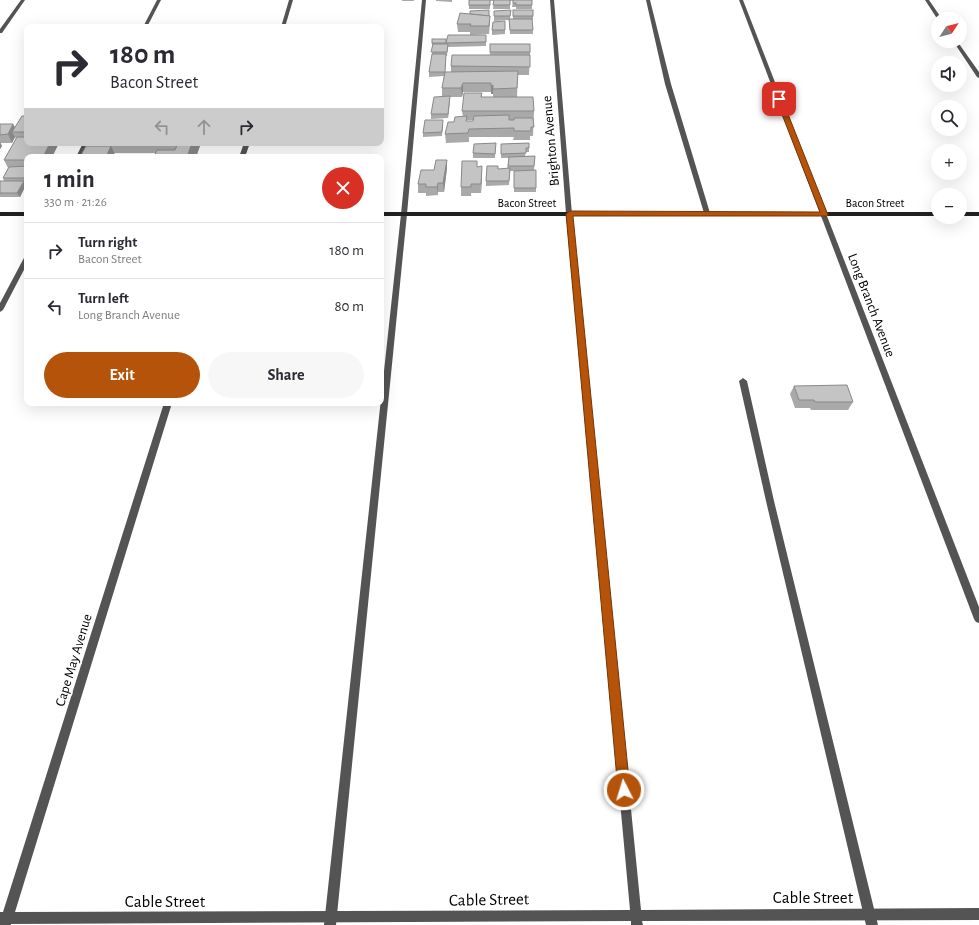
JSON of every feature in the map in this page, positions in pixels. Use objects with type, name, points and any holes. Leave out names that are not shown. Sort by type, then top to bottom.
[{"type":"street","points":[[0,32],[23,0]]},
{"type":"street","points":[[147,24],[159,0]]},
{"type":"street","points":[[284,24],[291,0]]},
{"type":"street","points":[[384,405],[424,0]]},
{"type":"street","name":"Brighton Avenue","points":[[552,0],[570,214],[636,920]]},
{"type":"street","points":[[648,0],[668,84],[707,213]]},
{"type":"street","name":"Long Branch Avenue","points":[[741,0],[825,215],[979,619]]},
{"type":"street","points":[[927,0],[935,12]]},
{"type":"street","points":[[960,48],[979,76]]},
{"type":"street","points":[[0,214],[24,214]]},
{"type":"street","name":"Bacon Street","points":[[384,214],[931,214]]},
{"type":"street","points":[[967,214],[979,214]]},
{"type":"street","points":[[0,310],[24,264]]},
{"type":"street","points":[[743,381],[770,501],[871,920]]},
{"type":"street","name":"Cape May Avenue","points":[[4,920],[167,406]]},
{"type":"street","points":[[330,921],[384,406]]},
{"type":"street","name":"Cable Street","points":[[4,920],[871,920],[979,914]]},
{"type":"building","points":[[469,0],[490,0],[490,5],[469,5]]},
{"type":"building","points":[[494,0],[510,0],[510,5],[493,5]]},
{"type":"building","points":[[513,0],[532,0],[532,5],[516,5],[516,3],[513,3]]},
{"type":"building","points":[[489,10],[489,16],[470,14],[470,11]]},
{"type":"building","points":[[511,10],[510,16],[494,16],[494,11]]},
{"type":"building","points":[[513,10],[533,10],[533,16],[513,16]]},
{"type":"building","points":[[460,13],[490,16],[489,26],[457,24]]},
{"type":"building","points":[[509,19],[532,19],[533,30],[510,30]]},
{"type":"building","points":[[505,21],[505,30],[492,30],[493,22]]},
{"type":"building","points":[[448,35],[486,35],[486,42],[446,43]]},
{"type":"building","points":[[432,39],[446,39],[446,43],[432,43]]},
{"type":"building","points":[[433,44],[448,44],[447,52],[431,52]]},
{"type":"building","points":[[490,44],[530,44],[530,52],[490,52]]},
{"type":"building","points":[[432,54],[446,54],[445,72],[429,72]]},
{"type":"building","points":[[452,55],[530,55],[530,67],[451,66]]},
{"type":"building","points":[[518,71],[517,88],[493,89],[493,85],[491,86],[491,83],[463,83],[461,88],[442,88],[445,72]]},
{"type":"building","points":[[464,93],[482,93],[481,97],[533,97],[534,111],[462,111]]},
{"type":"building","points":[[450,96],[448,114],[431,114],[434,97]]},
{"type":"building","points":[[509,115],[509,120],[514,120],[514,118],[533,118],[534,127],[531,127],[531,131],[514,131],[514,128],[469,129],[468,133],[445,134],[448,122],[454,122],[455,117],[467,116],[466,121],[473,121],[474,116]]},
{"type":"building","points":[[22,116],[24,116],[24,132],[12,132]]},
{"type":"building","points":[[425,120],[443,120],[442,132],[423,133]]},
{"type":"building","points":[[0,124],[13,124],[8,134],[0,135]]},
{"type":"building","points":[[17,137],[24,137],[24,146],[48,146],[44,154],[24,154],[24,160],[4,160]]},
{"type":"building","points":[[496,143],[495,154],[473,153],[474,144]]},
{"type":"building","points":[[529,143],[529,148],[526,148],[526,153],[501,154],[501,144]]},
{"type":"building","points":[[86,146],[111,146],[107,154],[82,154]]},
{"type":"building","points":[[177,146],[191,146],[188,154],[155,154],[157,150],[175,150]]},
{"type":"building","points":[[535,156],[534,166],[508,166],[509,157]]},
{"type":"building","points":[[436,160],[447,160],[443,183],[438,183],[437,187],[426,187],[426,184],[418,184],[421,170],[434,170]]},
{"type":"building","points":[[462,161],[477,161],[477,167],[482,166],[481,184],[471,184],[471,187],[461,187]]},
{"type":"building","points":[[24,166],[24,178],[3,178],[9,167]]},
{"type":"building","points":[[487,166],[498,166],[498,169],[510,168],[509,181],[486,181]]},
{"type":"building","points":[[536,170],[536,188],[514,188],[514,171]]},
{"type":"building","points":[[0,181],[24,181],[17,193],[0,193]]},
{"type":"building","points":[[847,385],[853,402],[815,402],[814,400],[799,400],[794,386]]},
{"type":"route","points":[[624,790],[570,214],[707,213],[825,215],[779,99]]}]
